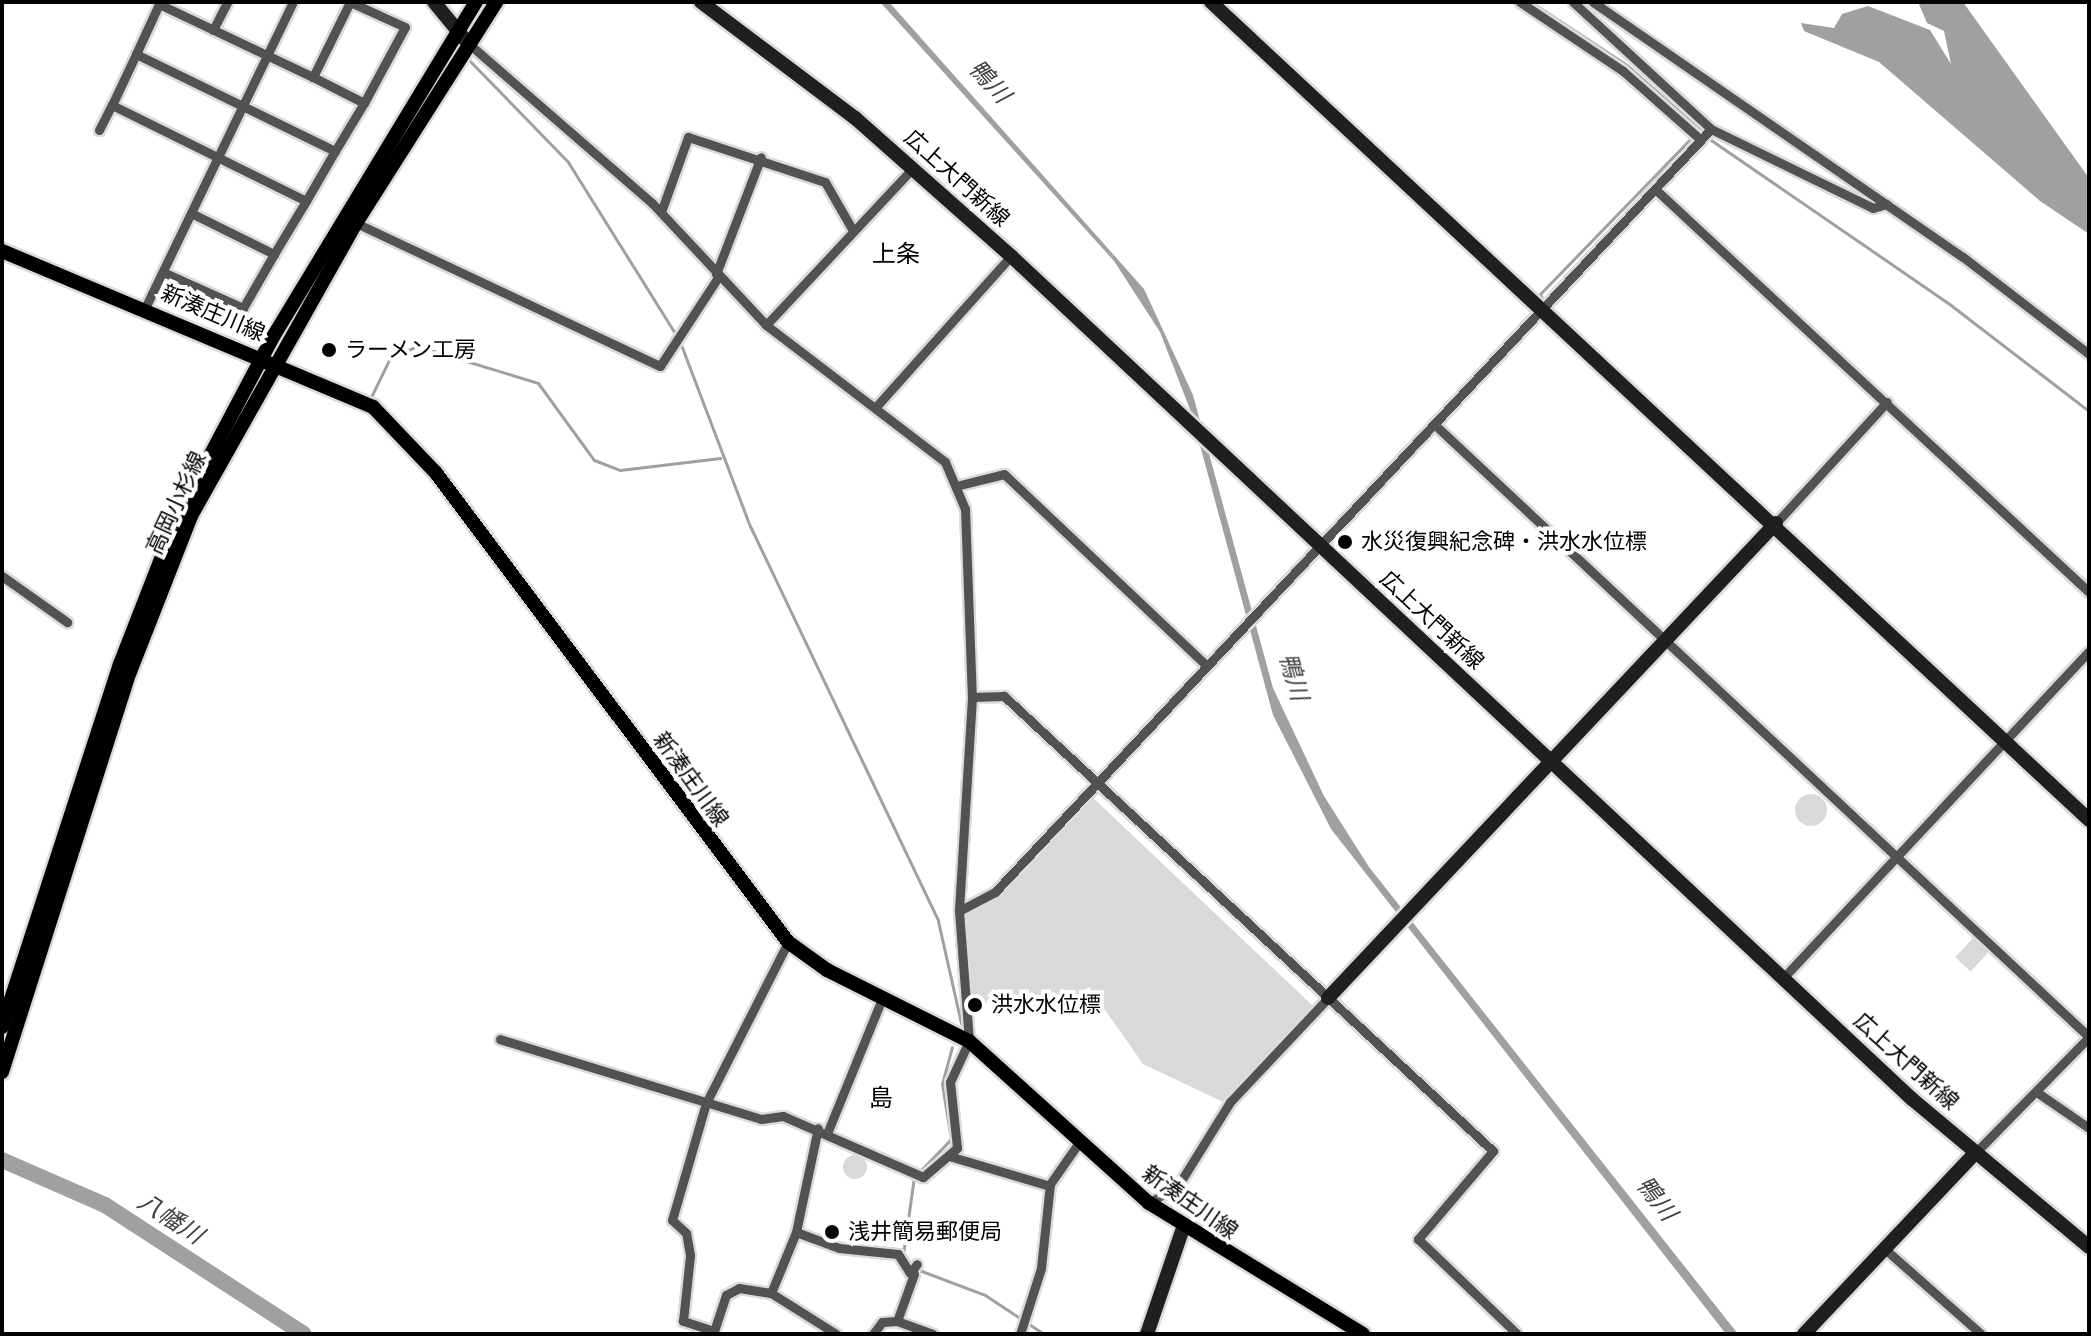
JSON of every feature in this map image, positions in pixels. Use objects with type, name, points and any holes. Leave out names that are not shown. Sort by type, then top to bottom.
[{"type":"main road","name":"高岡小杉線","points":[[2,1072],[158,596],[207,484],[268,360],[457,29],[476,2]]},
{"type":"main road","name":"高岡小杉線","points":[[2,1027],[145,595],[211,445],[356,223],[467,42],[496,2]]},
{"type":"main road","name":"新湊庄川線","points":[[2,251],[145,308],[373,407],[408,439],[788,942],[969,1041],[1149,1203],[1183,1228],[1363,1334]]},
{"type":"street","points":[[213,30],[227,2]]},
{"type":"street","points":[[145,308],[293,2]]},
{"type":"street","points":[[163,272],[243,308],[364,103],[405,27],[350,2],[313,77]]},
{"type":"street","points":[[434,2],[467,42],[661,212],[766,325],[945,462],[960,485],[972,697],[959,911],[969,1041],[951,1074],[957,1148],[923,1177],[823,1130],[706,1103],[500,1039]]},
{"type":"street","name":"広上大門新線","points":[[701,2],[913,168],[1784,977],[1976,1152],[2089,1247]]},
{"type":"street","points":[[1211,2],[1776,523],[2089,820]]},
{"type":"street","points":[[1520,2],[1623,71],[1701,140]]},
{"type":"street","points":[[1573,2],[1711,129],[1873,208],[1886,204]]},
{"type":"street","points":[[1593,2],[1886,204],[2089,354]]},
{"type":"street","points":[[99,130],[160,3],[364,103]]},
{"type":"street","points":[[136,54],[335,151]]},
{"type":"street","points":[[112,105],[306,201]]},
{"type":"street","points":[[959,911],[995,892],[1711,129]]},
{"type":"street","points":[[661,212],[688,137],[761,157],[829,184],[829,200],[852,229]]},
{"type":"street","points":[[356,223],[660,366],[718,275],[761,157]]},
{"type":"street","points":[[766,325],[852,229],[913,168]]},
{"type":"street","points":[[1655,189],[2089,592]]},
{"type":"street","points":[[191,213],[274,254]]},
{"type":"street","points":[[875,408],[1011,256]]},
{"type":"street","points":[[1149,1203],[1179,1184],[1230,1102],[1411,914],[1887,402]]},
{"type":"street","points":[[1434,424],[1663,642],[2089,1037],[2038,1093],[1976,1152],[1807,1333]]},
{"type":"street","points":[[960,485],[1004,474],[1207,666]]},
{"type":"street","points":[[2,576],[67,622]]},
{"type":"street","points":[[1784,977],[2089,651]]},
{"type":"street","points":[[972,697],[1004,696],[1493,1151],[1418,1239],[1517,1334]]},
{"type":"street","points":[[788,942],[706,1103],[672,1220],[686,1233],[690,1255],[683,1321],[713,1332],[726,1295],[739,1288],[771,1293],[836,1334]]},
{"type":"street","points":[[771,1293],[796,1232],[823,1130],[883,996]]},
{"type":"street","points":[[2038,1093],[2089,1128]]},
{"type":"street","points":[[1020,1334],[1041,1268],[1050,1186],[1080,1141]]},
{"type":"street","points":[[949,1156],[1050,1186]]},
{"type":"street","points":[[1147,1334],[1183,1228]]},
{"type":"street","points":[[796,1232],[839,1248],[898,1254],[915,1269],[897,1321]]},
{"type":"street","points":[[1885,1249],[1981,1334]]},
{"type":"street","points":[[873,1334],[882,1322],[897,1321],[933,1334]]},
{"type":"shaded area","points":[[880,2],[889,2],[1144,289],[1193,395],[1273,688],[1324,796],[1369,867],[1738,1334],[1726,1334],[1331,829],[1273,715],[1191,412],[1160,332],[1114,261]]},
{"type":"shaded area","points":[[1918,2],[1963,2],[2089,178],[2089,234],[2040,201],[1879,62],[1804,31],[1801,23],[1834,28],[1842,14],[1868,6],[1930,30],[1951,64],[1944,31],[1927,23]]},
{"type":"shaded area","points":[[1811,794],[1823,798],[1827,810],[1823,822],[1811,826],[1799,822],[1795,810],[1799,798]]},
{"type":"shaded area","points":[[1091,796],[1313,1006],[1223,1102],[1143,1064],[1089,987],[1043,1018],[996,996],[970,1017],[955,923],[999,894]]},
{"type":"shaded area","points":[[1975,936],[1990,950],[1971,972],[1955,957]]},
{"type":"shaded area","points":[[855,1155],[864,1158],[867,1167],[864,1176],[855,1179],[846,1176],[843,1167],[846,1158]]},
{"type":"waterway","points":[[1531,2],[1628,66],[1700,130]]},
{"type":"waterway","points":[[468,59],[568,162],[676,335]]},
{"type":"waterway","points":[[1545,305],[1540,294],[1699,130]]},
{"type":"waterway","points":[[1708,138],[1952,306],[2089,411]]},
{"type":"waterway","points":[[680,342],[750,526],[938,921],[961,1023]]},
{"type":"waterway","points":[[370,399],[389,360],[417,346],[538,383],[594,460],[620,470],[720,458]]},
{"type":"waterway","points":[[1771,534],[1798,558]]},
{"type":"waterway","points":[[2082,823],[2089,829]]},
{"type":"waterway","points":[[921,1170],[951,1139],[942,1084],[952,1047]]},
{"type":"waterway","name":"八幡川","points":[[2,1160],[105,1205],[304,1334]]},
{"type":"waterway","points":[[903,1255],[914,1177]]},
{"type":"waterway","points":[[919,1270],[985,1295],[1044,1334]]},
{"type":"place","name":"ラーメン工房","points":[[329,350]]},
{"type":"place","name":"水災復興紀念碑・洪水水位標","points":[[1345,542]]},
{"type":"place","name":"洪水水位標","points":[[975,1005]]},
{"type":"place","name":"浅井簡易郵便局","points":[[832,1232]]},
{"type":"district","name":"上条","points":[[896,255]]},
{"type":"district","name":"島","points":[[881,1099]]},
{"type":"water label","name":"鴨川","points":[[989,82]]},
{"type":"water label","name":"鴨川","points":[[1293,677]]},
{"type":"water label","name":"鴨川","points":[[1656,1199]]}]
